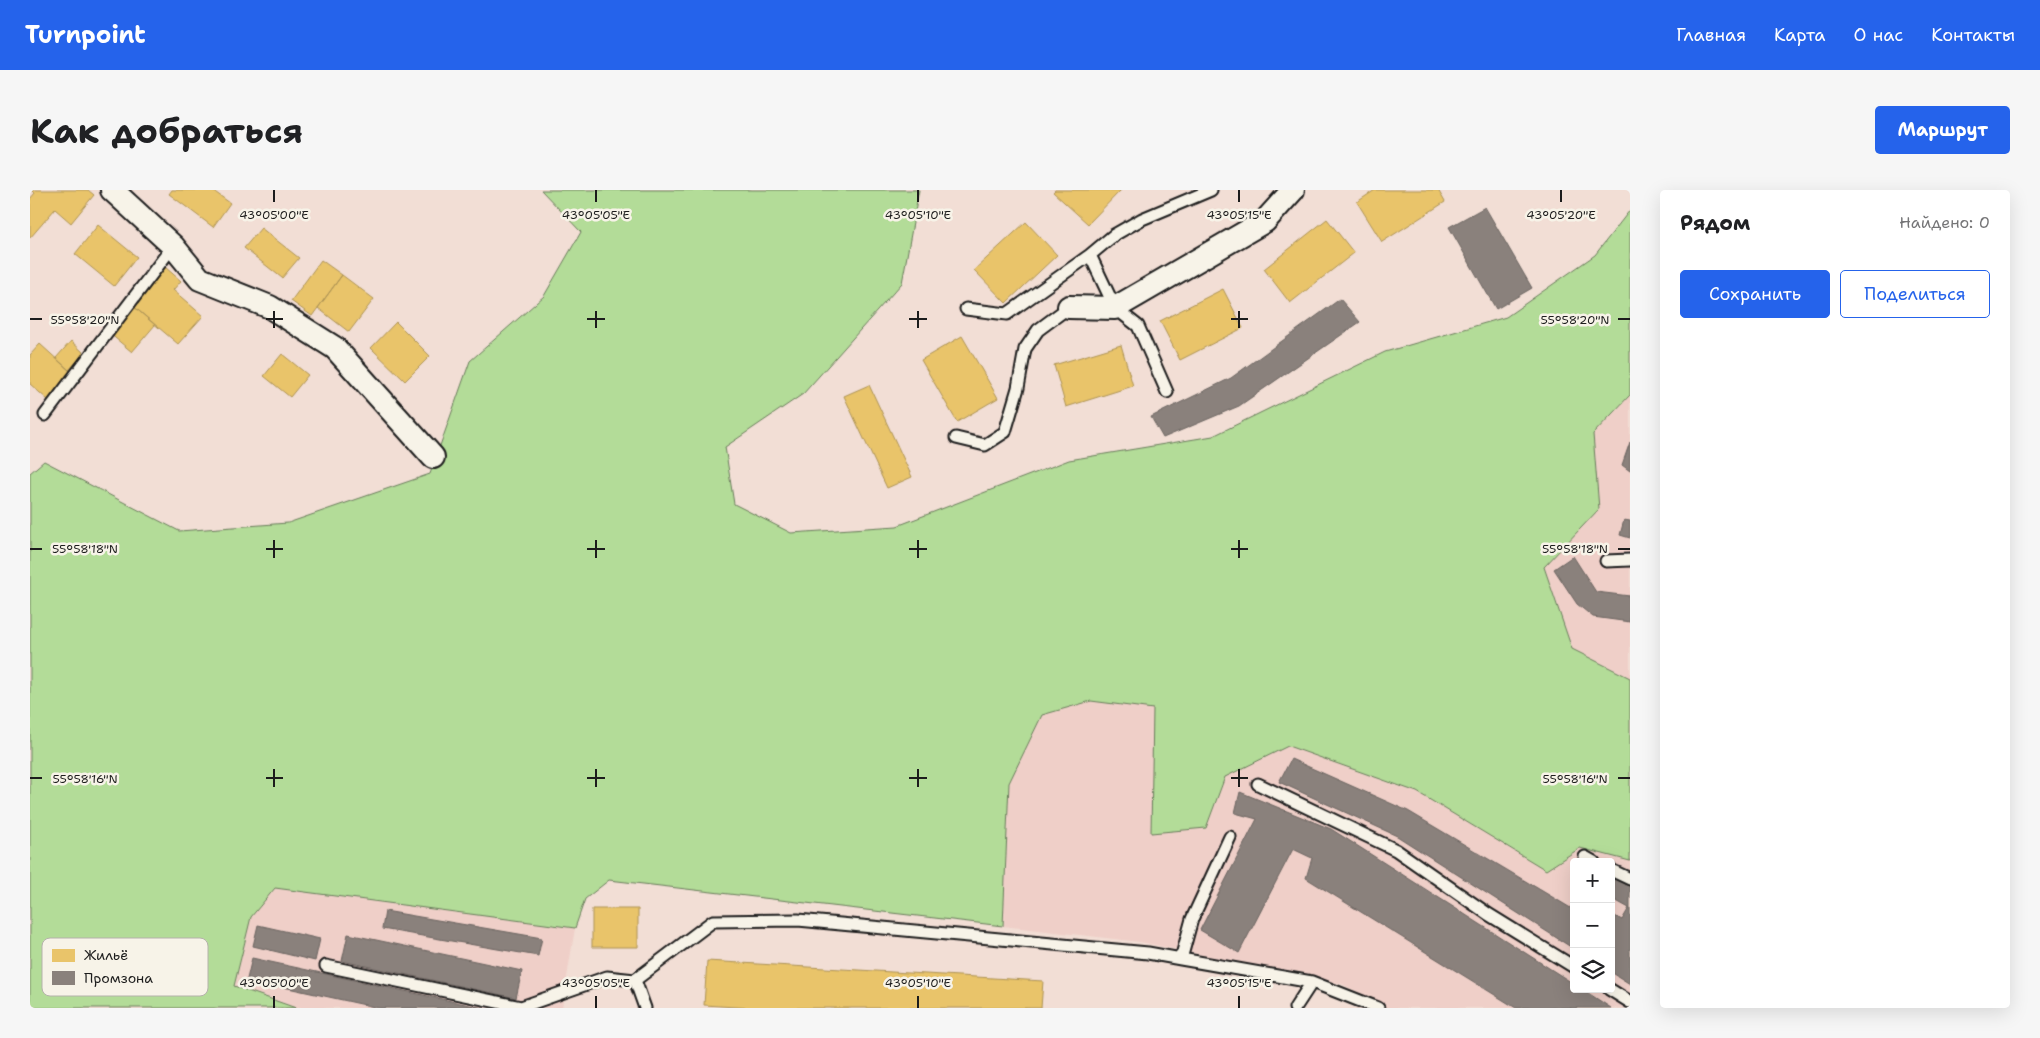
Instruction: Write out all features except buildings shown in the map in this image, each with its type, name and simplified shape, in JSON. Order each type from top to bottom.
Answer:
[{"type":"street","points":[[112,190],[174,246],[200,279],[270,307],[335,348],[433,456]]},
{"type":"street","points":[[1070,307],[1115,308],[1265,222],[1293,190]]},
{"type":"lane","points":[[966,310],[1007,314],[1090,255],[1114,235],[1142,219],[1212,190]]},
{"type":"lane","points":[[45,415],[174,246]]},
{"type":"lane","points":[[1090,255],[1115,308],[1138,326],[1166,392]]},
{"type":"lane","points":[[956,438],[985,445],[1005,432],[1018,388],[1025,349],[1038,330],[1070,307]]},
{"type":"lane","points":[[1606,561],[1630,560]]},
{"type":"lane","points":[[1258,784],[1396,850],[1488,914],[1570,965]]},
{"type":"lane","points":[[1181,959],[1192,919],[1230,837]]},
{"type":"lane","points":[[1615,872],[1630,879]]},
{"type":"lane","points":[[326,966],[521,1007],[607,977],[635,980],[713,921],[798,920],[1148,953],[1312,982],[1378,1008]]},
{"type":"lane","points":[[635,980],[645,1008]]},
{"type":"lane","points":[[1295,1008],[1312,982]]},
{"type":"lane","points":[[1615,993],[1630,1002]]},
{"type":"shaded area","points":[[1630,395],[1630,678],[1572,649],[1544,567],[1599,509],[1592,434]]},
{"type":"shaded area","points":[[1091,701],[1154,708],[1151,833],[1206,828],[1225,777],[1288,746],[1417,792],[1546,870],[1580,848],[1630,861],[1630,1008],[1387,1008],[1342,984],[1140,942],[1003,926],[1009,783],[1042,715]]},
{"type":"shaded area","points":[[275,888],[575,928],[562,1008],[296,1008],[234,986],[251,917]]},
{"type":"green space","points":[[541,190],[919,190],[902,283],[803,394],[725,447],[734,504],[791,533],[897,526],[1069,460],[1213,436],[1385,352],[1506,317],[1595,255],[1630,210],[1630,395],[1593,434],[1599,509],[1544,567],[1572,649],[1630,678],[1630,861],[1580,848],[1546,870],[1417,792],[1288,746],[1225,777],[1206,828],[1151,833],[1153,709],[1091,701],[1042,715],[1009,783],[1003,926],[609,880],[585,899],[575,928],[275,888],[251,917],[234,986],[296,1008],[30,1008],[30,473],[44,461],[179,531],[288,523],[430,474],[470,361],[544,296],[581,232]]}]
